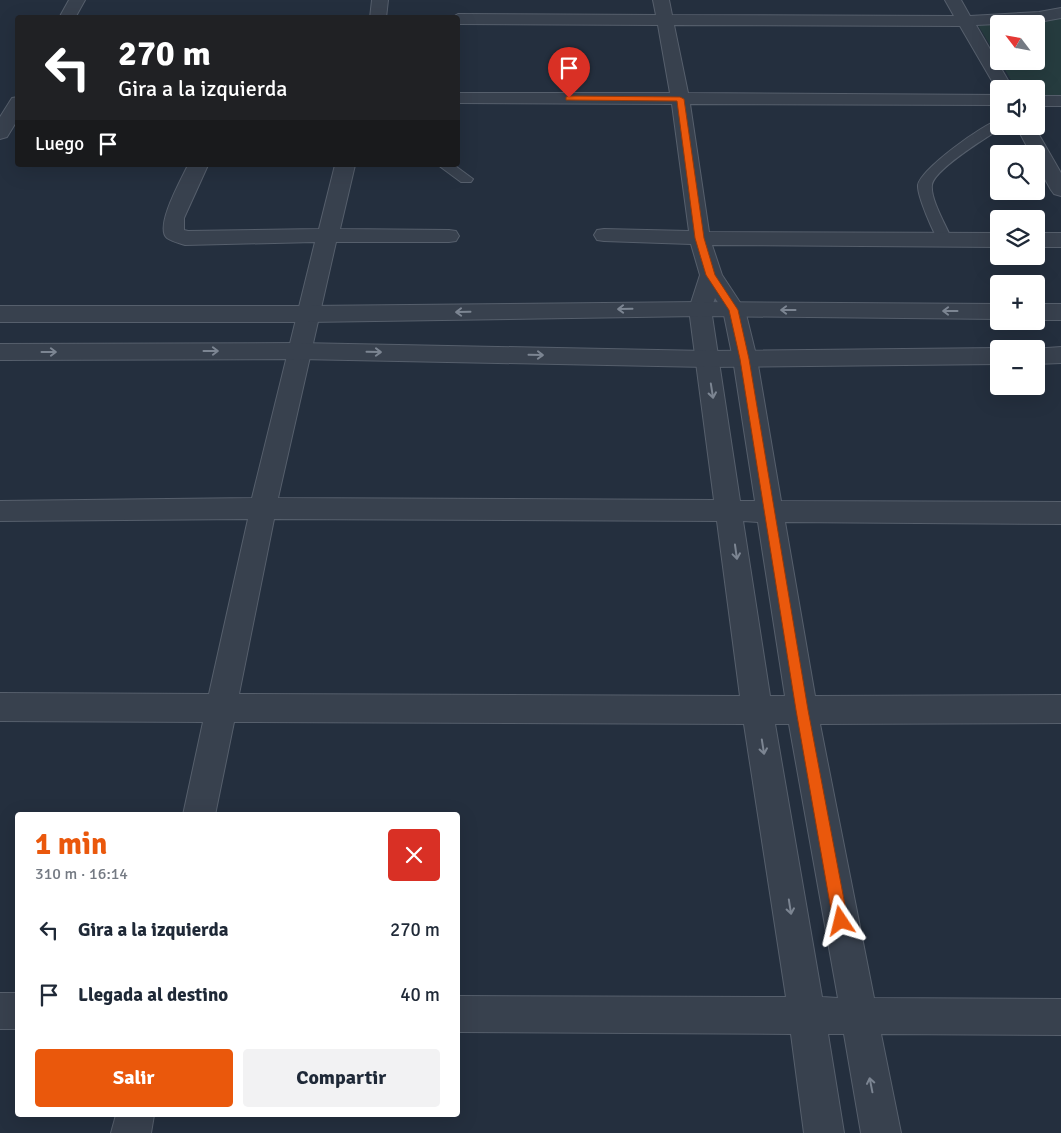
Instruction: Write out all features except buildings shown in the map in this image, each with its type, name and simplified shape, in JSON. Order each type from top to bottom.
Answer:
[{"type":"street","points":[[68,15],[77,0]]},
{"type":"street","points":[[378,15],[380,0]]},
{"type":"street","points":[[661,0],[680,99],[700,238],[711,275],[734,310],[745,359],[802,710],[881,1133]]},
{"type":"street","points":[[953,0],[999,80]]},
{"type":"street","points":[[1057,0],[1061,1]]},
{"type":"street","points":[[460,20],[965,21],[1040,17],[1061,13]]},
{"type":"street","points":[[0,98],[15,98]]},
{"type":"street","points":[[460,98],[990,100]]},
{"type":"street","points":[[1045,101],[1061,101]]},
{"type":"street","points":[[0,133],[15,107]]},
{"type":"street","points":[[1030,135],[1061,190]]},
{"type":"street","points":[[197,167],[174,218],[174,233],[184,238],[329,235],[449,236]]},
{"type":"street","points":[[200,812],[263,508],[299,351],[345,167]]},
{"type":"street","points":[[604,235],[700,238],[990,240]]},
{"type":"street","points":[[1045,240],[1061,240]]},
{"type":"street","points":[[711,275],[700,309],[757,710],[807,1016],[824,1133]]},
{"type":"street","points":[[0,314],[308,314],[700,309],[990,312]]},
{"type":"street","points":[[1045,312],[1061,312]]},
{"type":"street","points":[[0,352],[299,351],[707,359],[990,356]]},
{"type":"street","points":[[1045,356],[1061,355]]},
{"type":"street","points":[[0,511],[263,508],[1061,513]]},
{"type":"street","points":[[0,707],[757,710],[1061,709]]},
{"type":"street","points":[[0,1011],[15,1011]]},
{"type":"street","points":[[460,1014],[1061,1017]]},
{"type":"street","points":[[131,1133],[135,1117]]},
{"type":"lane","points":[[945,240],[924,186],[926,177],[936,167],[990,130]]},
{"type":"lane","points":[[448,167],[466,178]]},
{"type":"green space","points":[[1061,18],[1061,97],[1045,96],[1045,80],[1011,80],[1005,70],[1045,70],[1045,19]]},
{"type":"green space","points":[[990,24],[990,45],[978,25]]},
{"type":"route","points":[[569,98],[680,99],[700,238],[711,275],[734,310],[745,359],[802,710],[841,921]]}]
